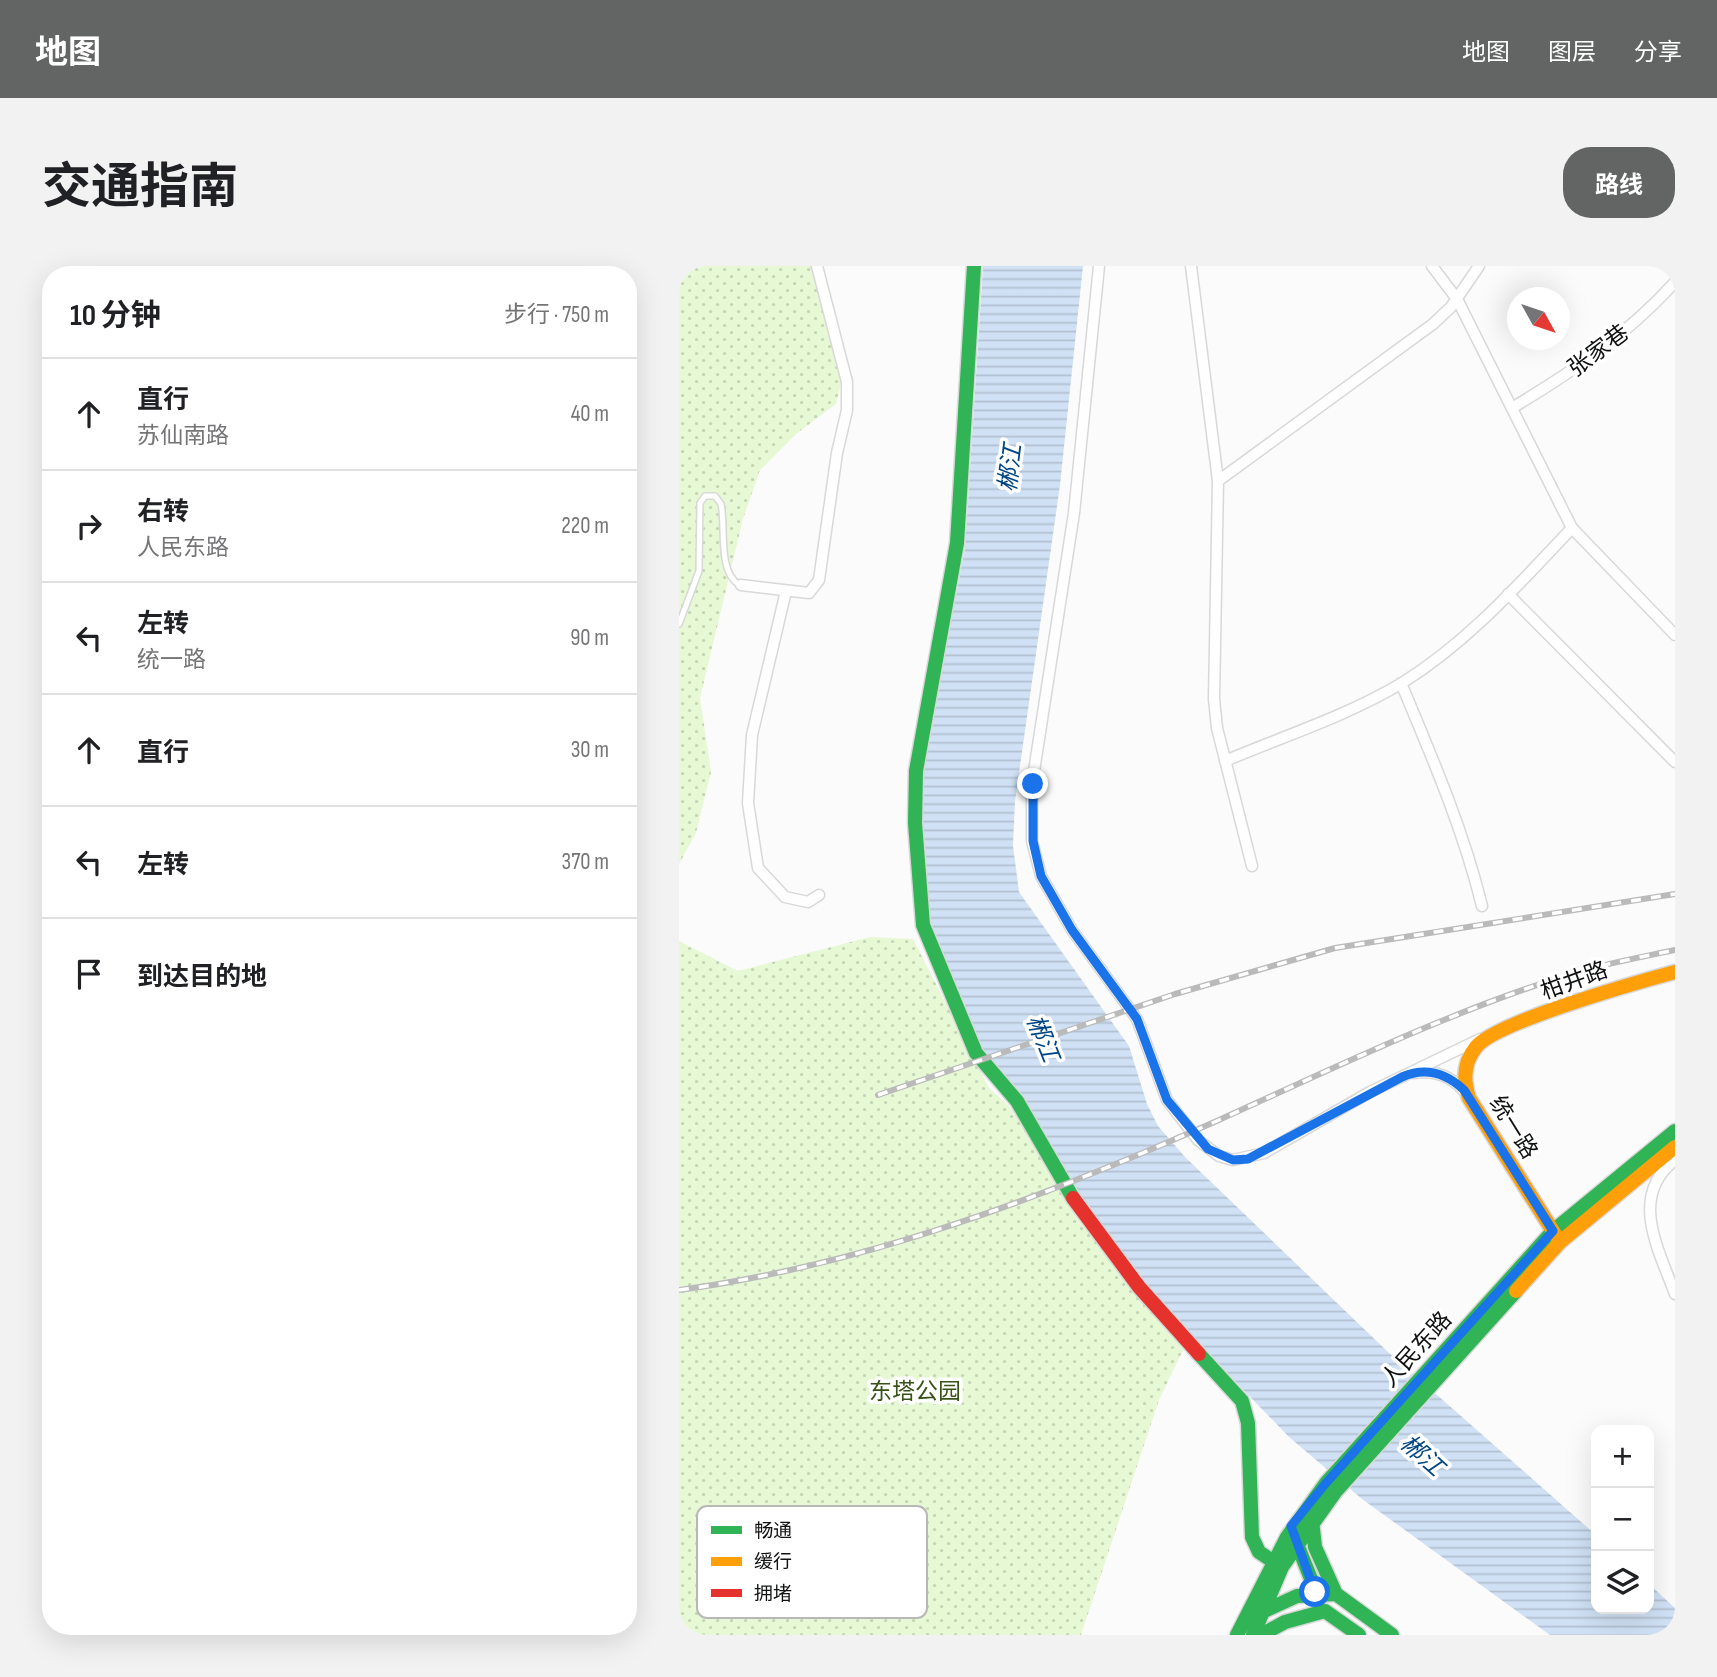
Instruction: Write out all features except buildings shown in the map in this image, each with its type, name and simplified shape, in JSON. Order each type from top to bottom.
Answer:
[{"type":"street","points":[[741,585],[810,593],[819,580],[837,453],[847,410],[847,382],[817,266]]},
{"type":"street","points":[[974,266],[957,543],[916,771],[915,823],[923,925],[976,1053],[1017,1101],[1080,1211],[1139,1287],[1242,1401],[1248,1423],[1252,1537],[1259,1552],[1271,1560]]},
{"type":"street","points":[[1098,266],[1074,513],[1033,784],[1033,841],[1041,876],[1067,922],[1137,1019],[1167,1100],[1198,1140],[1219,1156],[1233,1160],[1264,1153],[1402,1077],[1489,1035]]},
{"type":"street","points":[[1191,266],[1218,481],[1215,699],[1225,761],[1252,866]]},
{"type":"street","points":[[1431,266],[1457,299],[1572,528],[1675,635]]},
{"type":"street","points":[[1218,481],[1433,324],[1457,299],[1479,266]]},
{"type":"street","name":"张家巷","points":[[1512,408],[1585,364],[1630,326],[1675,282]]},
{"type":"street","points":[[1225,761],[1370,700],[1401,683],[1463,639],[1572,528]]},
{"type":"street","points":[[786,591],[752,735],[748,803],[758,868],[785,897],[808,902],[819,895]]},
{"type":"street","points":[[1508,594],[1675,762]]},
{"type":"street","points":[[1401,683],[1451,804],[1470,857],[1482,906]]},
{"type":"street","name":"柑井路","points":[[1489,1035],[1616,988],[1675,972]]},
{"type":"street","name":"统一路","points":[[1489,1035],[1476,1045],[1468,1059],[1464,1075],[1469,1098],[1557,1236]]},
{"type":"street","points":[[1402,1077],[1417,1072],[1441,1074],[1457,1083],[1469,1098]]},
{"type":"street","name":"人民东路","points":[[1238,1635],[1271,1560],[1291,1526],[1331,1487],[1557,1236],[1675,1132]]},
{"type":"street","name":"人民东路","points":[[1557,1236],[1675,1147]]},
{"type":"street","points":[[1675,1160],[1655,1181],[1648,1206],[1650,1223],[1675,1294]]},
{"type":"street","name":"人民东路","points":[[1253,1635],[1261,1612],[1296,1544],[1331,1487]]},
{"type":"street","points":[[1312,1520],[1315,1547],[1336,1594],[1392,1635]]},
{"type":"street","points":[[1291,1526],[1315,1592],[1325,1611],[1359,1635]]},
{"type":"street","points":[[1238,1635],[1261,1612],[1277,1602],[1315,1592],[1336,1594]]},
{"type":"street","points":[[1261,1635],[1285,1622],[1325,1611]]},
{"type":"lane","points":[[679,624],[699,571],[699,503],[705,496],[715,496],[721,504],[727,568],[734,582],[741,585]]},
{"type":"green space","points":[[679,266],[812,266],[841,384],[836,404],[796,434],[760,470],[743,519],[700,698],[711,772],[696,833],[679,864]]},
{"type":"green space","name":"东塔公园","points":[[870,937],[913,939],[989,1088],[1008,1105],[1186,1344],[1159,1400],[1081,1635],[679,1635],[679,941],[738,971]]},
{"type":"water","name":"郴江","points":[[983,266],[1083,266],[1060,485],[1015,801],[1013,846],[1019,892],[1129,1046],[1147,1104],[1158,1126],[1186,1158],[1387,1351],[1591,1531],[1591,1614],[1654,1614],[1654,1589],[1675,1608],[1675,1635],[1550,1635],[1362,1499],[1289,1437],[1176,1320],[1110,1246],[1018,1090],[1000,1076],[976,1044],[932,935],[922,837],[922,773],[965,548]]},
{"type":"railway","points":[[878,1095],[1175,994],[1335,948],[1675,894]]},
{"type":"railway","points":[[679,1290],[818,1264],[955,1224],[1022,1201],[1154,1148],[1395,1040],[1485,1004],[1577,972],[1675,950]]},
{"type":"traffic: fast","points":[[974,266],[957,543],[916,771],[915,823],[923,925],[976,1053],[1017,1101],[1073,1198]]},
{"type":"traffic: fast","points":[[1237,1635],[1287,1537],[1326,1483],[1553,1231],[1675,1131]]},
{"type":"traffic: fast","points":[[1253,1635],[1282,1567],[1336,1491],[1516,1291]]},
{"type":"traffic: fast","points":[[1199,1354],[1242,1401],[1248,1423],[1252,1537],[1259,1552],[1271,1560]]},
{"type":"traffic: fast","points":[[1312,1520],[1315,1547],[1336,1594],[1392,1635]]},
{"type":"traffic: fast","points":[[1295,1539],[1319,1599]]},
{"type":"traffic: fast","points":[[1262,1612],[1297,1596],[1336,1594]]},
{"type":"traffic: fast","points":[[1261,1635],[1285,1622],[1325,1611],[1359,1635]]},
{"type":"traffic: slow","points":[[1558,1239],[1469,1098],[1465,1078],[1466,1065],[1476,1047],[1510,1026],[1569,1004],[1675,972]]},
{"type":"traffic: slow","points":[[1516,1291],[1560,1242],[1675,1147]]},
{"type":"traffic: jam","points":[[1073,1198],[1139,1287],[1199,1354]]},
{"type":"route","points":[[1033,784],[1033,841],[1041,876],[1072,930],[1137,1019],[1167,1100],[1208,1149],[1233,1160],[1248,1159],[1264,1153],[1330,1114],[1402,1077],[1417,1072],[1433,1072],[1450,1078],[1464,1090],[1553,1231],[1326,1483],[1291,1526],[1301,1560],[1315,1592]]}]
